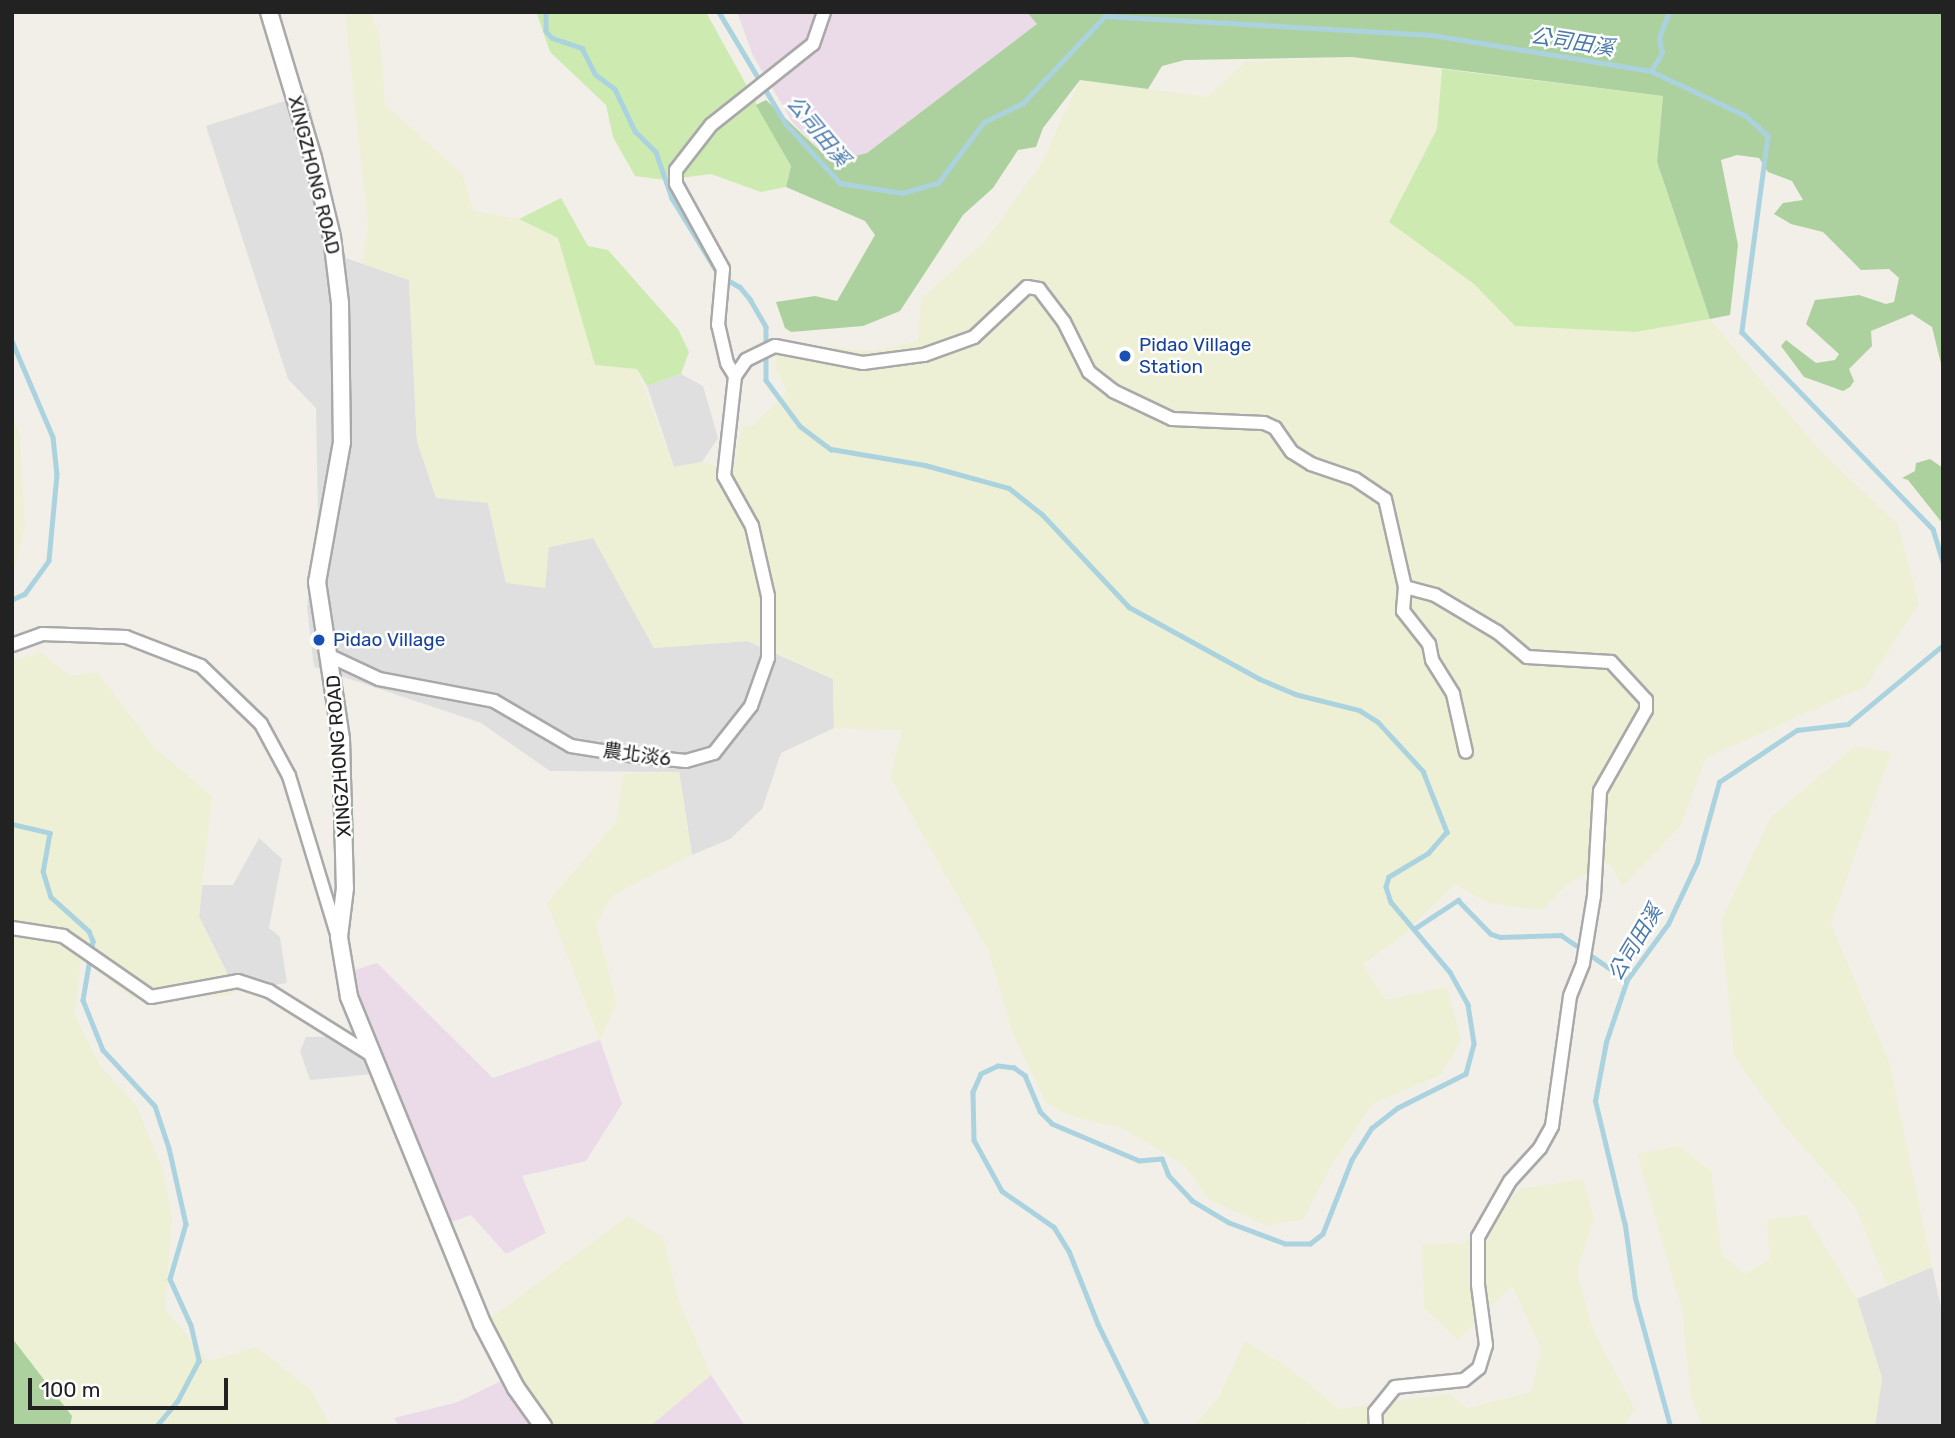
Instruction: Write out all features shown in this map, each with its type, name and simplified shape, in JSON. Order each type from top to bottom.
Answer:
[{"type":"street","name":"XINGZHONG ROAD","points":[[270,12],[313,158],[332,237],[340,303],[342,442],[317,582],[332,657],[345,840],[339,937],[349,998],[370,1054],[407,1131],[482,1323],[516,1388],[543,1426]]},
{"type":"street","name":"農北淡6","points":[[332,657],[379,679],[494,701],[571,746],[686,761],[714,753],[751,706],[771,636],[768,596],[752,526],[724,476],[735,376],[727,363],[718,325],[723,269],[676,184],[676,170],[711,125],[813,44],[824,12]]},
{"type":"street","points":[[735,376],[758,351],[775,346],[863,363],[925,355],[974,337],[1027,287],[1039,289],[1065,322],[1089,372],[1113,391],[1172,419],[1264,423],[1275,428],[1292,452],[1311,464],[1355,479],[1385,499],[1405,587],[1403,611],[1429,644],[1432,660],[1453,694],[1466,752]]},
{"type":"street","points":[[1376,1426],[1376,1412],[1395,1387],[1464,1380],[1479,1368],[1486,1346],[1478,1285],[1478,1237],[1510,1181],[1540,1148],[1552,1126],[1570,996],[1583,963],[1594,896],[1600,791],[1646,710],[1646,700],[1611,662],[1527,657],[1497,632],[1435,595],[1405,587]]},
{"type":"street","points":[[12,645],[42,635],[126,637],[201,666],[261,724],[289,776],[339,937]]},
{"type":"street","points":[[12,928],[63,936],[151,997],[238,982],[269,991],[370,1054]]},
{"type":"shaded area","points":[[737,12],[1027,12],[1038,24],[867,153],[832,162],[793,123],[753,56]]},
{"type":"shaded area","points":[[307,94],[346,258],[409,280],[417,442],[488,503],[506,583],[549,547],[594,537],[654,648],[747,641],[833,679],[834,728],[781,753],[762,809],[730,839],[692,855],[679,772],[550,771],[481,723],[314,667],[307,607],[318,511],[316,408],[288,379],[206,126]]},
{"type":"shaded area","points":[[681,374],[703,386],[718,438],[702,462],[674,467],[647,386]]},
{"type":"shaded area","points":[[259,838],[282,859],[269,928],[280,937],[287,983],[236,991],[199,917],[202,885],[233,885]]},
{"type":"shaded area","points":[[377,963],[493,1078],[600,1040],[622,1104],[586,1161],[522,1176],[546,1233],[506,1254],[471,1215],[440,1226],[348,972]]},
{"type":"shaded area","points":[[360,1036],[373,1074],[310,1080],[300,1051],[306,1037]]},
{"type":"shaded area","points":[[1932,1267],[1943,1316],[1943,1426],[1875,1426],[1882,1378],[1857,1299]]},
{"type":"shaded area","points":[[711,1375],[745,1426],[650,1426]]},
{"type":"shaded area","points":[[509,1377],[548,1426],[399,1426],[394,1418],[458,1402]]},
{"type":"green space","points":[[345,12],[370,12],[380,37],[385,104],[462,174],[474,211],[519,219],[558,238],[595,365],[637,369],[674,467],[702,462],[733,471],[742,426],[753,426],[787,391],[776,370],[775,342],[874,351],[918,341],[921,299],[985,241],[1041,164],[1080,80],[1207,97],[1245,62],[1352,57],[1442,69],[1437,129],[1389,222],[1474,283],[1515,326],[1635,332],[1710,319],[1817,447],[1898,525],[1919,604],[1866,686],[1706,758],[1680,827],[1622,887],[1610,863],[1567,884],[1543,910],[1488,903],[1455,884],[1400,938],[1363,964],[1385,1000],[1447,987],[1461,1040],[1442,1074],[1373,1104],[1332,1164],[1303,1220],[1265,1225],[1208,1199],[1185,1166],[1124,1129],[1071,1116],[1047,1104],[1013,1034],[988,950],[890,777],[902,730],[834,728],[833,679],[748,641],[654,648],[593,538],[549,547],[545,588],[506,583],[488,503],[436,498],[417,442],[409,280],[361,263],[368,227]]},
{"type":"green space","points":[[706,12],[791,166],[786,187],[761,192],[711,174],[665,180],[635,176],[613,137],[606,105],[550,52],[537,14]]},
{"type":"green space","points":[[1027,12],[1943,12],[1943,372],[1932,327],[1912,314],[1871,331],[1872,346],[1849,369],[1854,381],[1850,387],[1843,391],[1804,377],[1781,346],[1786,340],[1816,363],[1835,360],[1839,354],[1806,324],[1815,300],[1859,295],[1886,304],[1894,302],[1899,278],[1889,269],[1861,270],[1823,232],[1791,224],[1774,214],[1783,203],[1803,200],[1792,181],[1768,172],[1759,158],[1737,155],[1721,160],[1738,245],[1730,315],[1710,319],[1657,162],[1663,96],[1352,57],[1185,60],[1162,66],[1148,89],[1080,80],[1043,128],[1036,147],[1018,150],[993,188],[963,215],[900,311],[863,326],[791,332],[785,328],[776,302],[815,296],[837,301],[875,235],[865,221],[786,187],[791,166],[756,105],[766,100],[832,162],[867,153],[1037,24]]},
{"type":"green space","points":[[1442,69],[1663,96],[1657,162],[1710,319],[1635,332],[1515,326],[1474,284],[1389,222],[1437,129]]},
{"type":"green space","points":[[561,198],[588,246],[608,250],[678,329],[689,352],[681,374],[647,386],[637,369],[595,365],[558,238],[519,219]]},
{"type":"green space","points":[[12,415],[20,435],[25,526],[12,577]]},
{"type":"green space","points":[[1930,459],[1943,468],[1943,524],[1908,480],[1902,478],[1915,471],[1916,463]]},
{"type":"green space","points":[[40,652],[70,676],[97,672],[155,748],[212,796],[199,917],[236,991],[228,996],[132,998],[81,957],[75,1015],[100,1065],[136,1105],[163,1170],[172,1219],[165,1309],[209,1361],[257,1347],[311,1390],[331,1426],[70,1426],[71,1416],[12,1338],[12,661]]},
{"type":"green space","points":[[1855,746],[1891,752],[1831,924],[1890,1064],[1932,1267],[1887,1286],[1855,1206],[1781,1122],[1734,1056],[1721,920],[1771,817]]},
{"type":"green space","points":[[679,772],[692,855],[613,895],[596,924],[617,1003],[600,1040],[547,903],[616,822],[623,774]]},
{"type":"green space","points":[[1678,1146],[1711,1171],[1722,1255],[1745,1274],[1769,1260],[1767,1219],[1806,1215],[1857,1299],[1882,1378],[1875,1426],[1702,1426],[1691,1397],[1682,1310],[1637,1154]]},
{"type":"green space","points":[[1583,1179],[1594,1218],[1577,1272],[1593,1330],[1635,1409],[1623,1426],[1312,1426],[1307,1420],[1306,1426],[1194,1426],[1218,1398],[1245,1341],[1289,1368],[1339,1409],[1449,1394],[1467,1408],[1531,1392],[1541,1348],[1512,1286],[1458,1340],[1424,1308],[1422,1244],[1464,1243],[1520,1189]]},
{"type":"green space","points":[[628,1216],[663,1237],[679,1301],[711,1375],[650,1426],[548,1426],[479,1327]]},
{"type":"green space","points":[[12,1338],[72,1416],[70,1426],[12,1426]]},
{"type":"waterway","points":[[546,12],[546,31],[552,38],[582,48],[595,74],[615,89],[635,131],[656,152],[672,198],[719,275],[740,287],[750,299],[766,327],[766,380],[800,426],[831,449],[925,465],[1009,488],[1043,515],[1129,607],[1260,679],[1295,694],[1359,710],[1378,722],[1423,771],[1447,832],[1429,853],[1389,877],[1386,887],[1391,902],[1450,972],[1468,1005],[1474,1044],[1466,1074],[1398,1108],[1372,1128],[1352,1160],[1323,1234],[1310,1244],[1285,1244],[1229,1223],[1192,1201],[1168,1175],[1162,1159],[1139,1161],[1052,1124],[1040,1112],[1025,1076],[1014,1068],[998,1066],[981,1074],[973,1092],[974,1140],[1002,1191],[1054,1227],[1069,1251],[1098,1324],[1148,1426]]},
{"type":"waterway","name":"公司田溪","points":[[719,12],[786,124],[840,183],[902,193],[938,183],[984,122],[1023,103],[1105,16],[1432,35],[1651,71],[1746,116],[1768,136],[1742,332],[1933,529],[1943,561]]},
{"type":"waterway","points":[[1651,71],[1662,53],[1659,38],[1669,12]]},
{"type":"waterway","points":[[12,341],[53,437],[57,474],[49,561],[25,594],[12,600]]},
{"type":"waterway","name":"公司田溪","points":[[1670,1426],[1635,1298],[1625,1226],[1595,1101],[1606,1042],[1627,980],[1668,924],[1697,862],[1719,782],[1797,730],[1848,724],[1943,645]]},
{"type":"waterway","points":[[12,824],[50,833],[43,871],[51,897],[89,931],[93,941],[83,1000],[103,1050],[155,1106],[169,1148],[186,1224],[170,1279],[191,1325],[199,1361],[178,1401],[157,1426]]},
{"type":"waterway","points":[[1414,929],[1458,900],[1491,934],[1500,937],[1561,935],[1627,980]]},
{"type":"place","name":"Pidao Village Station","points":[[1125,356]]},
{"type":"place","name":"Pidao Village","points":[[319,640]]}]
